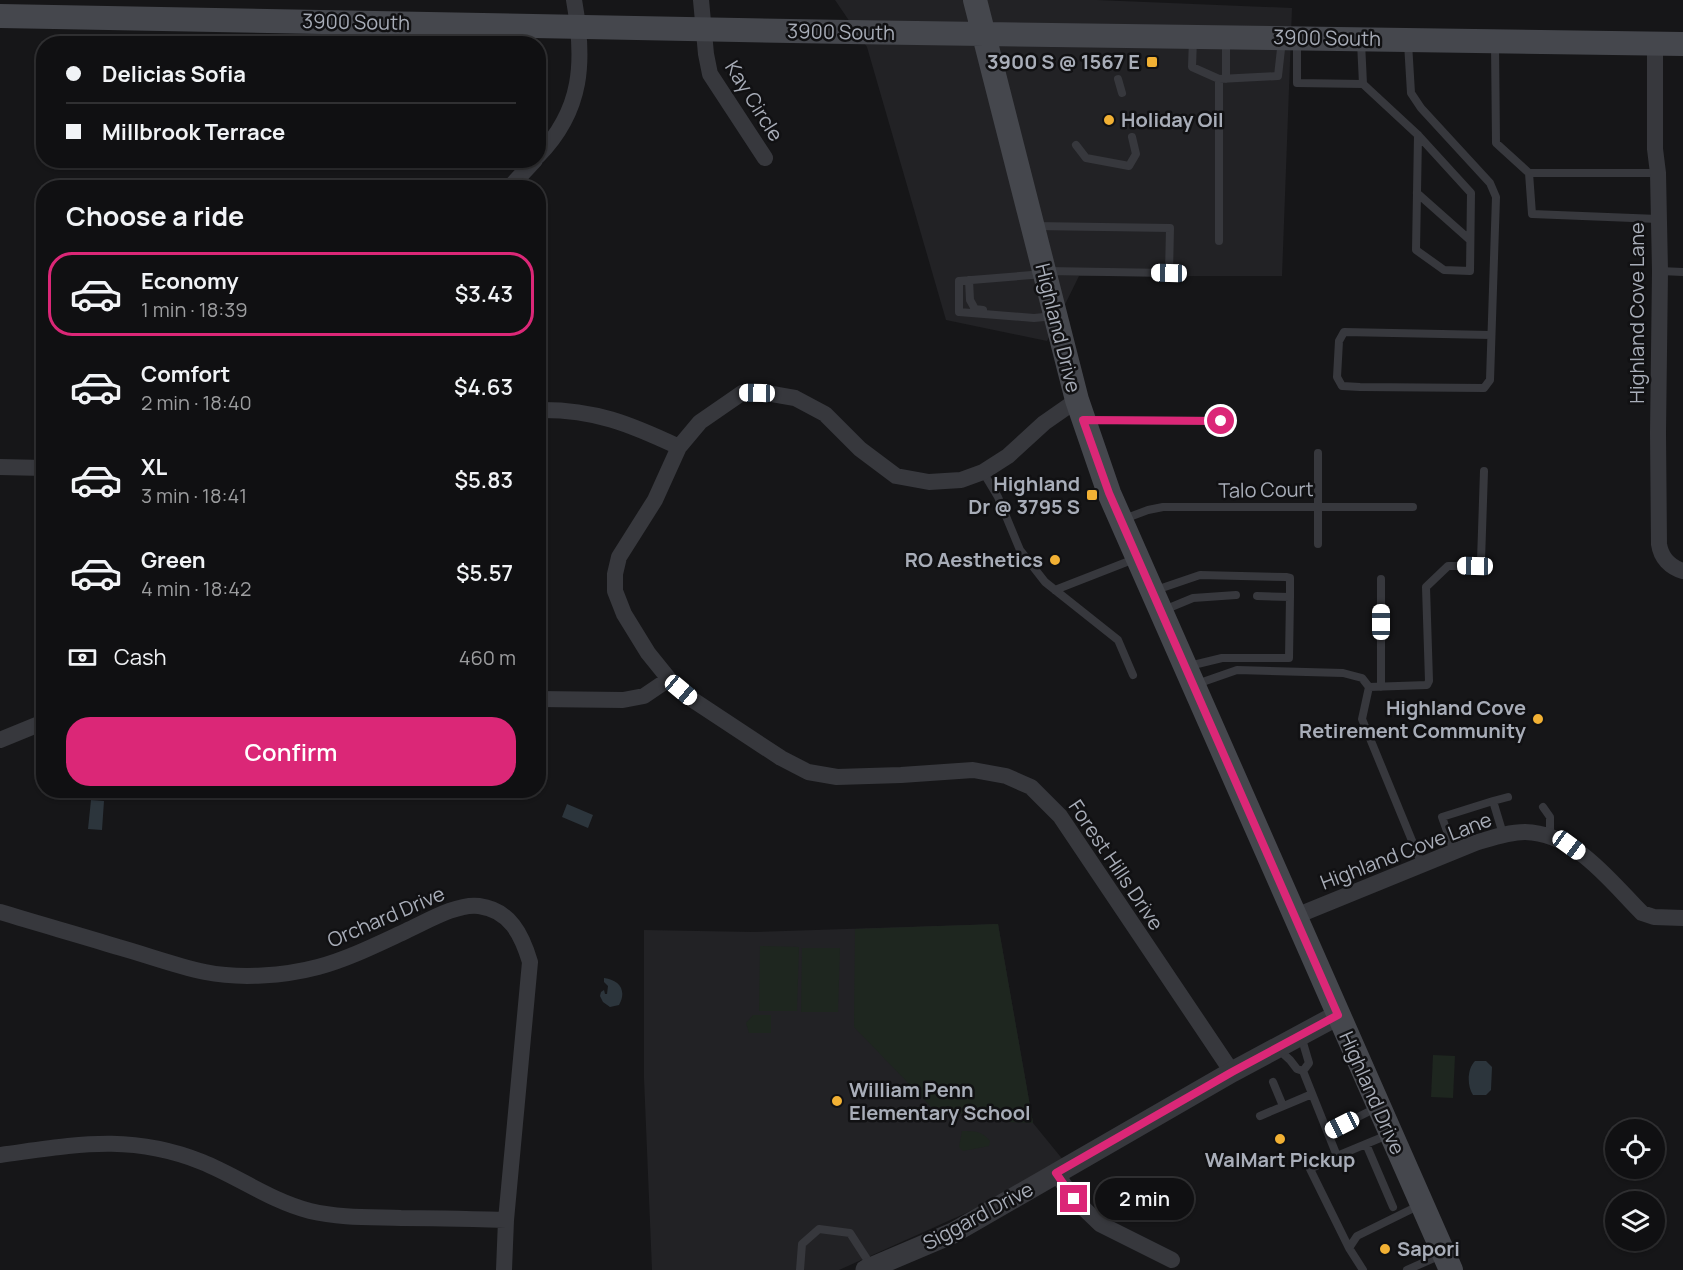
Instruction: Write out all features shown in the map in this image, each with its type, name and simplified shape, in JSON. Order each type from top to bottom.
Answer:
[{"type":"main road","name":"Highland Drive","points":[[975,0],[1080,410],[1121,520],[1447,1262]]},
{"type":"main road","name":"3900 South","points":[[0,16],[1683,44]]},
{"type":"street","points":[[546,147],[558,133],[574,101],[580,63],[579,26],[574,0]]},
{"type":"street","name":"Kay Circle","points":[[701,0],[710,74],[765,158]]},
{"type":"street","name":"Highland Cove Lane","points":[[1655,44],[1655,149],[1658,173],[1660,271],[1659,544],[1661,554],[1668,562],[1683,571]]},
{"type":"street","points":[[516,180],[528,168]]},
{"type":"street","name":"Forest Hills Drive","points":[[1080,410],[1044,423],[1008,456],[982,472],[961,480],[929,482],[896,476],[860,449],[825,414],[795,398],[772,394],[742,393],[700,422],[679,447],[655,500],[619,557],[615,574],[615,591],[624,614],[648,653],[669,679],[703,706],[782,758],[808,772],[837,777],[973,770],[1006,776],[1031,787],[1060,816],[1232,1072]]},
{"type":"street","points":[[546,410],[575,411],[607,417],[679,447]]},
{"type":"street","points":[[0,467],[36,468]]},
{"type":"street","points":[[546,699],[623,700],[644,696],[669,679]]},
{"type":"street","points":[[0,740],[36,725]]},
{"type":"street","name":"Highland Cove Lane","points":[[1296,916],[1454,851],[1503,834],[1527,832],[1550,837],[1569,845],[1584,856],[1642,913],[1654,918],[1683,918]]},
{"type":"street","name":"Orchard Drive","points":[[0,912],[207,972],[259,976],[320,967],[379,944],[444,913],[462,908],[478,906],[499,912],[514,924],[524,941],[530,962],[506,1220],[504,1270]]},
{"type":"street","name":"Siggard Drive","points":[[869,1269],[953,1233],[1232,1072],[1338,1015]]},
{"type":"street","points":[[0,1155],[107,1143],[138,1144],[174,1152],[204,1163],[279,1201],[310,1210],[345,1217],[506,1220]]},
{"type":"street","points":[[1056,1173],[1074,1199],[1100,1224],[1172,1260]]},
{"type":"lane","points":[[1193,36],[1192,67],[1222,79],[1278,76],[1290,38]]},
{"type":"lane","points":[[1219,241],[1222,79],[1226,37]]},
{"type":"lane","points":[[1290,38],[1297,83],[1363,84],[1418,135],[1471,193],[1470,271],[1444,270],[1416,249],[1418,135]]},
{"type":"lane","points":[[1361,38],[1363,84]]},
{"type":"lane","points":[[1408,39],[1411,93],[1421,108],[1490,183],[1496,197],[1490,380],[1484,388],[1342,386],[1337,378],[1339,340],[1344,332],[1491,335]]},
{"type":"lane","points":[[1495,41],[1496,142],[1528,173],[1532,214],[1659,219]]},
{"type":"lane","points":[[1118,79],[1122,93]]},
{"type":"lane","points":[[1076,145],[1086,158],[1129,166],[1136,154],[1132,137]]},
{"type":"lane","points":[[1528,173],[1658,173]]},
{"type":"lane","points":[[1417,193],[1470,240]]},
{"type":"lane","points":[[1032,226],[1170,228],[1169,273],[1044,272],[959,281],[959,312],[1034,318],[1055,316]]},
{"type":"lane","points":[[1660,271],[1683,272]]},
{"type":"lane","points":[[969,280],[970,300],[975,309],[1002,312],[1007,316]]},
{"type":"lane","points":[[1080,410],[1221,421]]},
{"type":"lane","points":[[1318,453],[1318,544]]},
{"type":"lane","points":[[1369,687],[1427,686],[1429,681],[1426,587],[1448,566],[1475,566],[1481,561],[1484,471]]},
{"type":"lane","points":[[982,472],[998,497],[1020,550],[1046,582],[1118,640],[1133,675]]},
{"type":"lane","name":"Talo Court","points":[[1121,520],[1163,507],[1413,507]]},
{"type":"lane","points":[[1055,590],[1137,558]]},
{"type":"lane","points":[[1157,601],[1200,575],[1290,578],[1289,658],[1222,658],[1190,676]]},
{"type":"lane","points":[[1381,579],[1381,687]]},
{"type":"lane","points":[[1157,601],[1236,595]]},
{"type":"lane","points":[[1257,596],[1290,597]]},
{"type":"lane","points":[[1190,676],[1237,670],[1343,673],[1362,678],[1369,687]]},
{"type":"lane","points":[[1369,687],[1362,719],[1422,865]]},
{"type":"lane","points":[[1454,851],[1442,817],[1508,797]]},
{"type":"lane","points":[[1493,801],[1503,834]]},
{"type":"lane","points":[[1543,807],[1550,817],[1550,837]]},
{"type":"lane","points":[[1301,1036],[1309,1063],[1303,1071]]},
{"type":"lane","points":[[1277,1048],[1297,1069],[1303,1071]]},
{"type":"lane","points":[[1303,1071],[1337,1156]]},
{"type":"lane","points":[[1273,1082],[1283,1106]]},
{"type":"lane","points":[[1260,1116],[1312,1094]]},
{"type":"lane","points":[[1328,1132],[1378,1106]]},
{"type":"lane","points":[[1363,1270],[1349,1248],[1310,1169],[1390,1134]]},
{"type":"lane","points":[[1366,1144],[1393,1208]]},
{"type":"lane","points":[[1349,1248],[1357,1236],[1422,1204]]},
{"type":"lane","points":[[800,1270],[801,1244],[819,1229],[850,1233],[869,1269]]},
{"type":"lane","points":[[1407,1270],[1447,1262]]},
{"type":"shaded area","points":[[835,0],[1097,0],[1292,8],[1282,276],[1079,276],[1047,341],[946,320],[867,47]]},
{"type":"shaded area","points":[[91,800],[104,801],[102,830],[88,829]]},
{"type":"shaded area","points":[[567,804],[593,815],[588,828],[562,817]]},
{"type":"shaded area","name":"William Penn Elementary School","points":[[998,924],[1033,1123],[1064,1161],[966,1213],[839,1270],[652,1270],[644,1078],[644,930],[753,932]]},
{"type":"shaded area","points":[[998,924],[1033,1123],[1009,1122],[1009,1114],[937,1113],[854,1027],[855,929]]},
{"type":"shaded area","points":[[760,946],[799,947],[797,1011],[759,1011]]},
{"type":"shaded area","points":[[802,948],[840,948],[838,1012],[801,1012]]},
{"type":"shaded area","points":[[604,978],[614,981],[620,987],[622,995],[619,1005],[610,1007],[603,1002],[601,992],[604,990],[607,994],[608,986]]},
{"type":"shaded area","points":[[753,1015],[771,1015],[771,1033],[749,1033],[746,1023]]},
{"type":"shaded area","points":[[1433,1055],[1455,1056],[1453,1098],[1431,1097]]},
{"type":"shaded area","points":[[1475,1061],[1486,1061],[1492,1067],[1491,1090],[1486,1095],[1473,1095],[1471,1091],[1469,1073]]},
{"type":"shaded area","points":[[962,1131],[981,1133],[990,1141],[989,1146],[963,1151],[959,1147]]},
{"type":"place","name":"3900 S @ 1567 E","points":[[1152,62]]},
{"type":"place","name":"Holiday Oil","points":[[1109,120]]},
{"type":"place","name":"Highland Dr @ 3795 S","points":[[1092,495]]},
{"type":"place","name":"RO Aesthetics","points":[[1055,560]]},
{"type":"place","name":"Highland Cove Retirement Community","points":[[1538,719]]},
{"type":"place","name":"William Penn Elementary School","points":[[837,1101]]},
{"type":"place","name":"WalMart Pickup","points":[[1280,1139]]},
{"type":"place","name":"Sapori","points":[[1385,1249]]},
{"type":"route","points":[[1074,1199],[1056,1173],[1232,1072],[1338,1015],[1109,493],[1083,420],[1221,421]]}]
